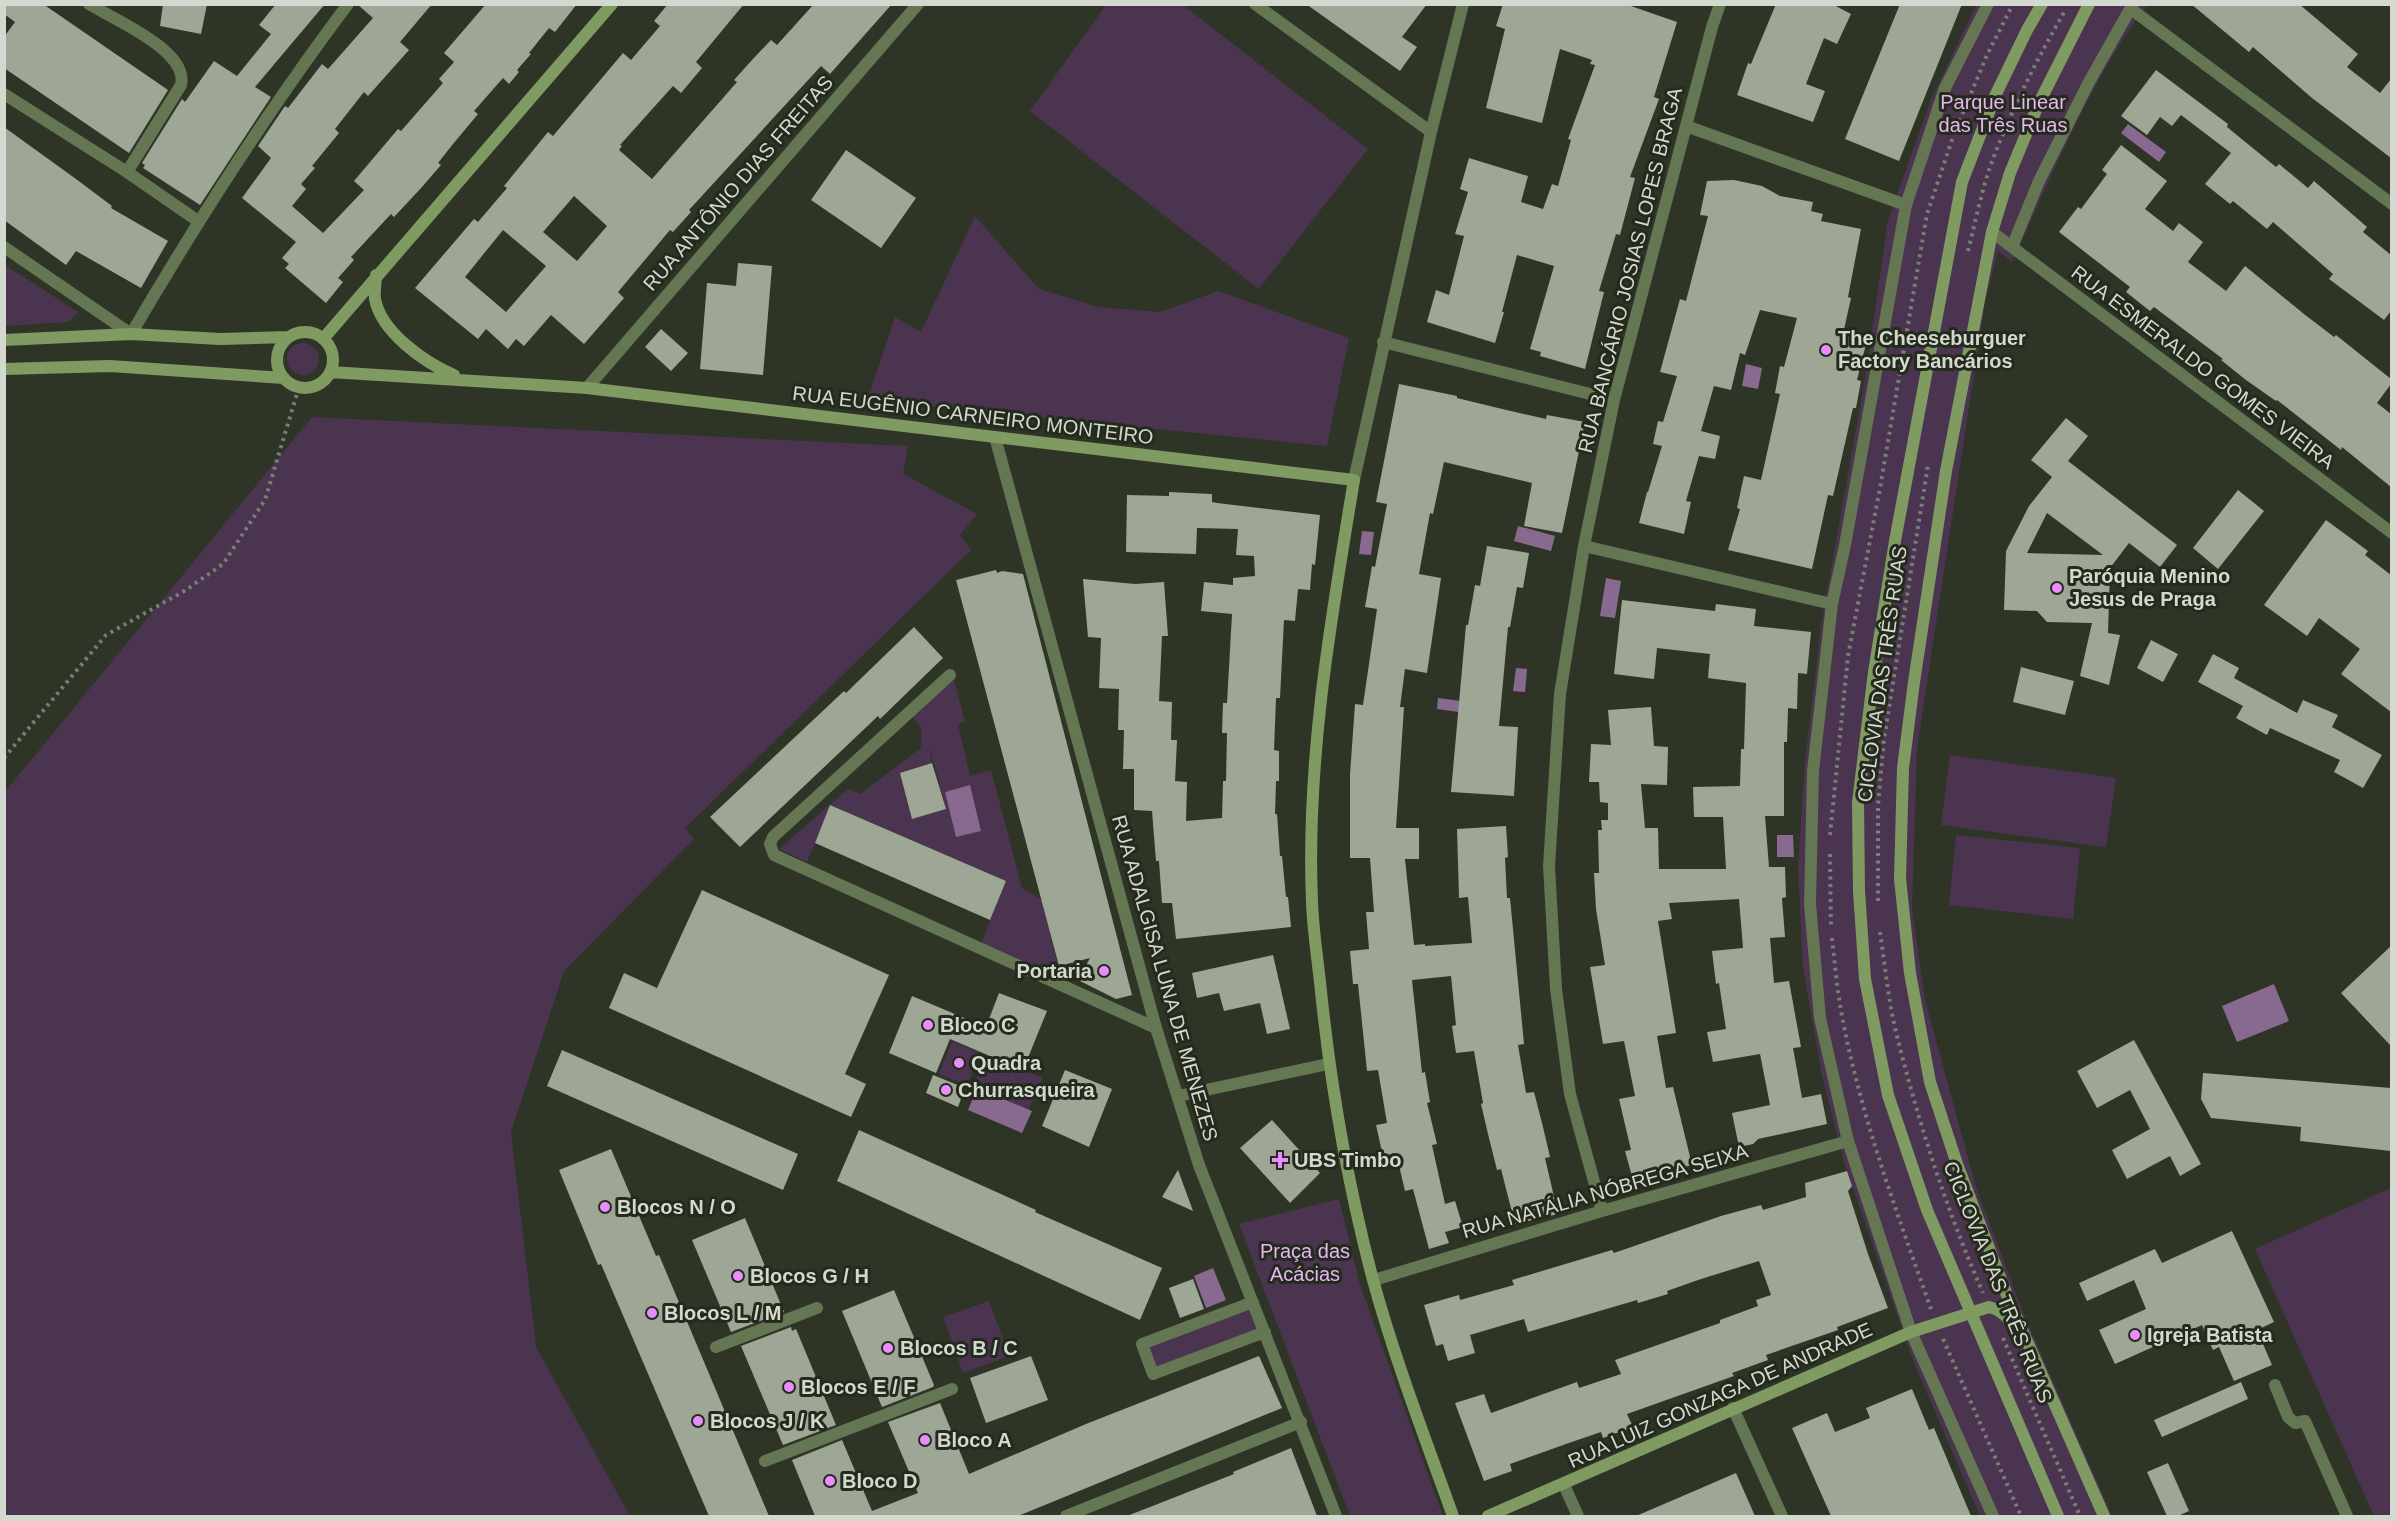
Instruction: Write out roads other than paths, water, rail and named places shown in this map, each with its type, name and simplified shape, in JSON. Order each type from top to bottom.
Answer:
[{"type":"main road","points":[[323,339],[612,4]]},
{"type":"main road","points":[[2042,4],[1996,94],[1962,182],[1895,541],[1874,672],[1858,802],[1859,891],[1865,979],[1888,1095],[1927,1210],[2058,1516]]},
{"type":"main road","points":[[2089,4],[2039,103],[2010,173],[1992,232],[1946,471],[1916,671],[1903,768],[1900,879],[1910,973],[1930,1082],[1957,1164],[2025,1339],[2104,1516]]},
{"type":"main road","points":[[376,275],[375,300],[386,321],[400,340],[418,357],[464,379]]},
{"type":"main road","points":[[4,369],[110,366],[284,378],[299,387],[318,385],[330,372],[333,363],[332,354],[323,339],[306,332],[297,333],[282,344],[277,361],[284,378]]},
{"type":"main road","points":[[4,340],[131,334],[220,339],[289,338]]},
{"type":"main road","name":"RUA EUGÊNIO CARNEIRO MONTEIRO","points":[[330,372],[587,388],[1354,480]]},
{"type":"main road","points":[[1354,480],[1324,663],[1313,785],[1312,902],[1328,1064],[1347,1166],[1374,1280],[1411,1401],[1453,1516]]},
{"type":"main road","name":"RUA LUIZ GONZAGA DE ANDRADE","points":[[1488,1516],[1564,1485],[1733,1408],[1911,1332],[1969,1312],[1989,1307],[1997,1309],[2009,1318],[2025,1339]]},
{"type":"street","points":[[89,4],[165,49],[182,70],[181,85],[127,172]]},
{"type":"street","points":[[4,248],[131,334],[198,221],[291,80],[348,4]]},
{"type":"street","name":"RUA ANTÔNIO DIAS FREITAS","points":[[587,388],[918,4]]},
{"type":"street","points":[[1255,4],[1431,132]]},
{"type":"street","points":[[1354,480],[1431,132],[1463,4]]},
{"type":"street","name":"RUA BANCÁRIO JOSIAS LOPES BRAGA","points":[[1602,1211],[1570,1094],[1556,989],[1549,866],[1560,694],[1584,546],[1614,400],[1720,4]]},
{"type":"street","points":[[1988,4],[1945,88],[1906,205],[1845,545],[1832,604],[1813,771],[1810,904],[1820,1018],[1848,1141],[1911,1332],[1993,1516]]},
{"type":"street","points":[[2012,247],[2039,181],[2089,82],[2132,7],[2391,204]]},
{"type":"street","points":[[4,94],[127,172],[198,221]]},
{"type":"street","points":[[1686,126],[1906,205]]},
{"type":"street","name":"RUA ESMERALDO GOMES VIEIRA","points":[[1992,232],[2391,533]]},
{"type":"street","points":[[1383,342],[1614,400]]},
{"type":"street","name":"RUA ADALGISA LUNA DE MENEZES","points":[[995,438],[1156,1028],[1199,1165],[1336,1516]]},
{"type":"street","points":[[1584,546],[1832,604]]},
{"type":"street","points":[[950,675],[773,837],[770,844],[774,855],[1156,1028]]},
{"type":"street","points":[[1178,1096],[1328,1064]]},
{"type":"street","name":"RUA NATÁLIA NÓBREGA SEIXA","points":[[1374,1280],[1602,1211],[1848,1141]]},
{"type":"street","points":[[1253,1302],[1142,1344],[1153,1374],[1265,1332]]},
{"type":"street","points":[[716,1347],[818,1308]]},
{"type":"street","points":[[2275,1385],[2288,1417],[2295,1423],[2305,1421],[2347,1516]]},
{"type":"street","points":[[765,1461],[952,1389]]},
{"type":"street","points":[[1733,1408],[1782,1516]]},
{"type":"street","points":[[1066,1516],[1301,1422]]},
{"type":"street","points":[[1564,1485],[1578,1516]]},
{"type":"place","name":"The Cheeseburguer Factory Bancários","points":[[1826,350]]},
{"type":"place","name":"Paróquia Menino Jesus de Praga","points":[[2057,588]]},
{"type":"place","name":"Portaria","points":[[1104,971]]},
{"type":"place","name":"Bloco C","points":[[928,1025]]},
{"type":"place","name":"Quadra","points":[[959,1063]]},
{"type":"place","name":"Churrasqueira","points":[[946,1090]]},
{"type":"place","name":"UBS Timbo","points":[[1280,1160]]},
{"type":"place","name":"Blocos N / O","points":[[605,1207]]},
{"type":"place","name":"Blocos G / H","points":[[738,1276]]},
{"type":"place","name":"Blocos L / M","points":[[652,1313]]},
{"type":"place","name":"Igreja Batista","points":[[2135,1335]]},
{"type":"place","name":"Blocos B / C","points":[[888,1348]]},
{"type":"place","name":"Blocos E / F","points":[[789,1387]]},
{"type":"place","name":"Blocos J / K","points":[[698,1421]]},
{"type":"place","name":"Bloco A","points":[[925,1440]]},
{"type":"place","name":"Bloco D","points":[[830,1481]]},
{"type":"park label","name":"Parque Linear das Três Ruas","points":[[2003,114]]},
{"type":"park label","name":"Praça das Acácias","points":[[1305,1262]]}]
